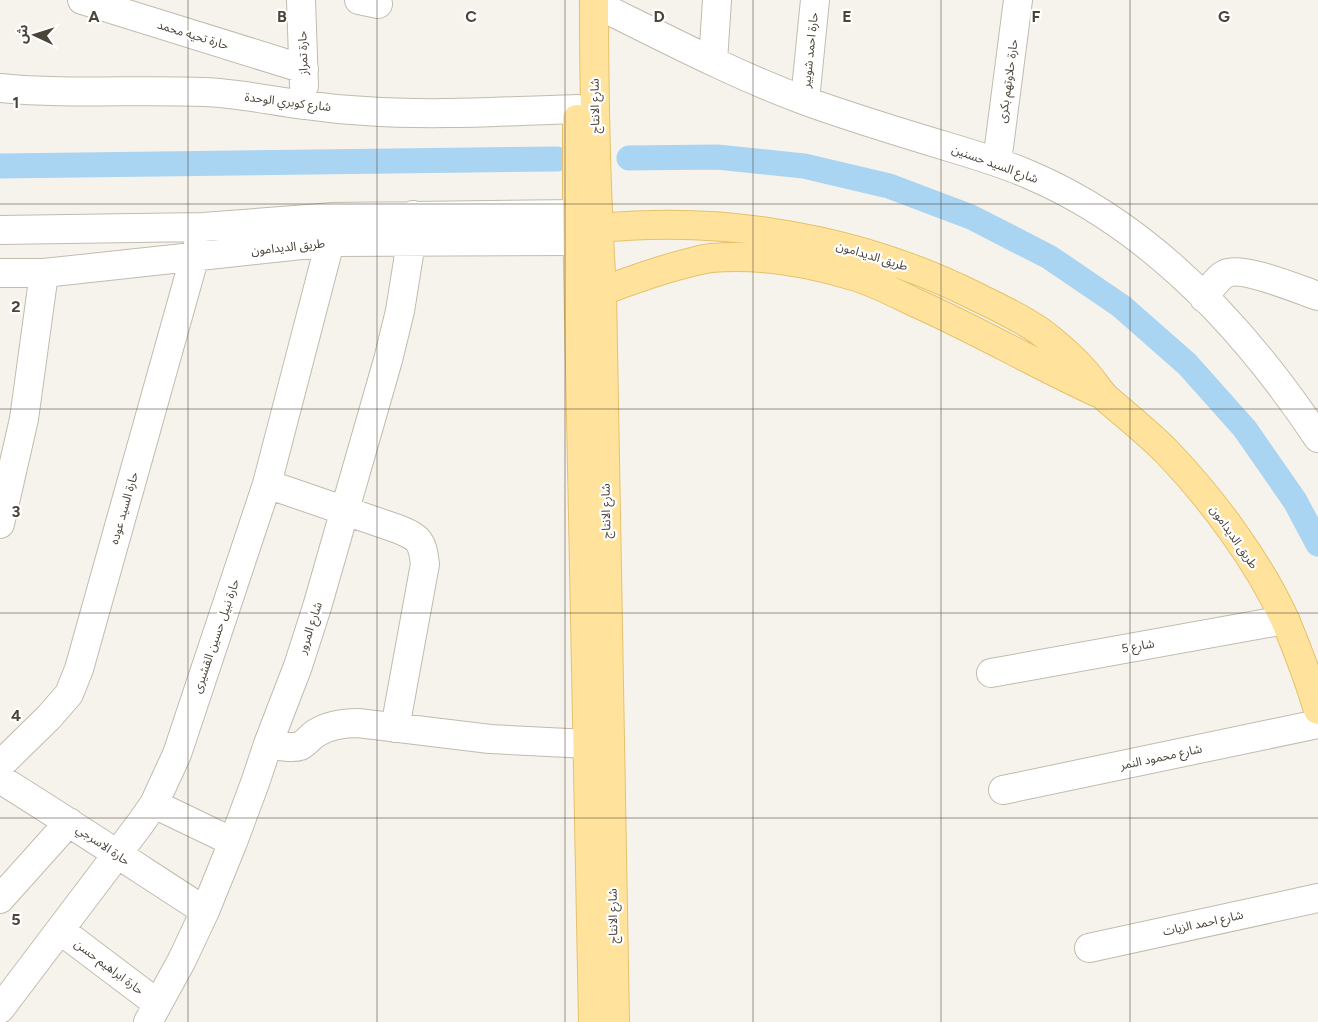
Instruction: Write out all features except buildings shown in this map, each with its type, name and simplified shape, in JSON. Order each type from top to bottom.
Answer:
[{"type":"main road","name":"شارع الانتاج","points":[[588,1],[577,109],[584,228],[588,744],[593,1022]]},
{"type":"main road","name":"شارع الانتاج","points":[[588,1],[595,110],[584,228],[602,291],[615,1022]]},
{"type":"main road","name":"طريق الديدامون","points":[[584,228],[660,225],[704,226],[756,230],[808,239],[857,264],[896,294],[978,332],[1104,396],[1136,423],[1195,483],[1245,550],[1285,620],[1306,672],[1318,710]]},
{"type":"main road","name":"طريق الديدامون","points":[[602,291],[672,267],[709,258],[746,257],[781,260],[818,267],[857,264]]},
{"type":"street","name":"حارة تحيه محمد","points":[[82,0],[304,69]]},
{"type":"street","name":"حارة تمراز","points":[[301,0],[305,105]]},
{"type":"street","points":[[713,62],[717,0]]},
{"type":"street","name":"حارة احمد شوبير","points":[[805,100],[815,0]]},
{"type":"street","name":"حارة حلاوتهم بكرى","points":[[997,162],[1018,0]]},
{"type":"street","name":"شارع السيد حسنين","points":[[588,1],[737,73],[805,100],[997,162],[1031,175],[1070,194],[1141,240],[1174,268],[1240,335],[1273,375],[1318,438]]},
{"type":"street","name":"شارع كوبري الوحدة","points":[[0,88],[61,91],[205,92],[305,105],[410,113],[577,109]]},
{"type":"street","name":"طريق الديدامون","points":[[0,273],[44,273],[194,258],[332,229],[413,215],[584,228]]},
{"type":"street","name":"شارع المرور","points":[[153,1013],[182,960],[205,911],[233,842],[298,666],[317,607],[388,360],[400,312],[411,242],[413,215]]},
{"type":"street","name":"طريق الديدامون","points":[[0,230],[203,227],[332,229],[411,242],[584,228]]},
{"type":"street","name":"حارة السيد عوده","points":[[0,764],[49,717],[69,694],[79,669],[203,227]]},
{"type":"street","name":"حارة نبيل حسين القشيرى","points":[[0,1009],[154,804],[177,754],[267,484],[332,229]]},
{"type":"street","points":[[0,524],[24,419],[44,273]]},
{"type":"street","points":[[1204,298],[1215,282],[1226,273],[1246,273],[1274,280],[1318,296]]},
{"type":"street","points":[[267,484],[398,528],[413,535],[423,547],[424,564],[395,728]]},
{"type":"street","name":"شارع 5","points":[[990,673],[1285,620]]},
{"type":"street","points":[[268,744],[290,747],[299,746],[316,733],[331,726],[343,723],[358,723],[490,739],[588,744]]},
{"type":"street","name":"شارع محمود النمر","points":[[1004,790],[1318,724]]},
{"type":"street","name":"حارة الاسرجي","points":[[0,779],[205,911]]},
{"type":"street","points":[[154,804],[233,842]]},
{"type":"street","points":[[0,899],[69,822]]},
{"type":"street","name":"شارع احمد الزيات","points":[[1089,948],[1318,898]]},
{"type":"street","name":"حارة ابراهيم حسن","points":[[60,930],[153,1013]]},
{"type":"waterway","points":[[629,158],[717,157],[804,166],[889,186],[971,217],[1049,257],[1121,306],[1187,364],[1245,429],[1295,501],[1318,544]]},
{"type":"waterway","points":[[0,166],[557,159]]}]
